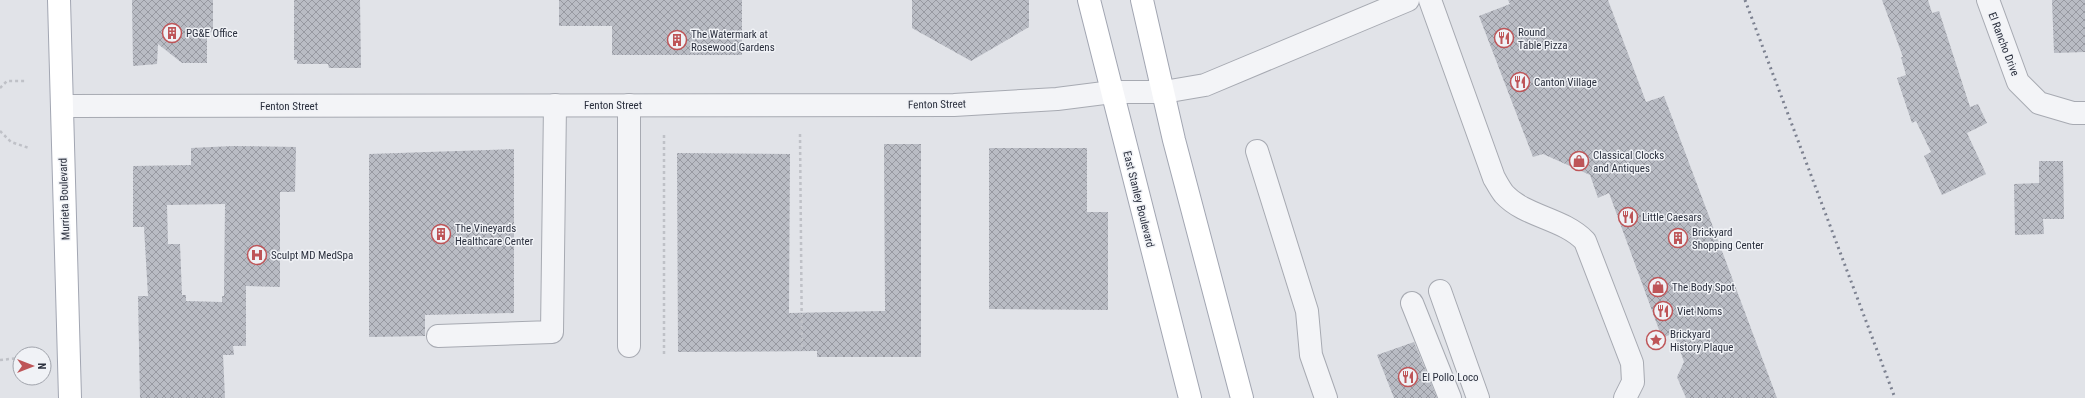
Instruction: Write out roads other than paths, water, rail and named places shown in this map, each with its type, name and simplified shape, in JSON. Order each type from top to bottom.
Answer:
[{"type":"main road","name":"Murrieta Boulevard","points":[[59,0],[70,398]]},
{"type":"main road","name":"East Stanley Boulevard","points":[[1089,0],[1190,398]]},
{"type":"main road","points":[[1142,0],[1242,398]]},
{"type":"street","name":"Fenton Street","points":[[62,106],[954,105],[1057,99],[1112,92],[1164,92],[1205,85],[1408,0]]},
{"type":"street","points":[[1430,0],[1494,178],[1504,194],[1518,205],[1576,232],[1585,241],[1632,363],[1633,382],[1625,398]]},
{"type":"street","name":"El Rancho Drive","points":[[1988,0],[2018,82],[2039,103],[2073,113],[2085,113]]},
{"type":"street","points":[[438,336],[552,332],[555,105]]},
{"type":"street","points":[[629,105],[629,346]]},
{"type":"street","points":[[1257,151],[1307,311],[1311,355],[1326,398]]},
{"type":"street","points":[[1440,291],[1478,398]]},
{"type":"street","points":[[1412,303],[1450,398]]},
{"type":"railway","points":[[1745,0],[1895,398]]},
{"type":"place","name":"PG&E Office","points":[[172,33]]},
{"type":"place","name":"Round Table Pizza","points":[[1504,38]]},
{"type":"place","name":"The Watermark at Rosewood Gardens","points":[[677,40]]},
{"type":"place","name":"Canton Village","points":[[1520,82]]},
{"type":"place","name":"Classical Clocks and Antiques","points":[[1579,161]]},
{"type":"place","name":"Little Caesars","points":[[1628,217]]},
{"type":"place","name":"The Vineyards Healthcare Center","points":[[441,234]]},
{"type":"place","name":"Brickyard Shopping Center","points":[[1678,238]]},
{"type":"place","name":"Sculpt MD MedSpa","points":[[257,255]]},
{"type":"place","name":"The Body Spot","points":[[1658,287]]},
{"type":"place","name":"Viet Noms","points":[[1663,311]]},
{"type":"place","name":"Brickyard History Plaque","points":[[1656,340]]},
{"type":"place","name":"El Pollo Loco","points":[[1408,377]]}]
